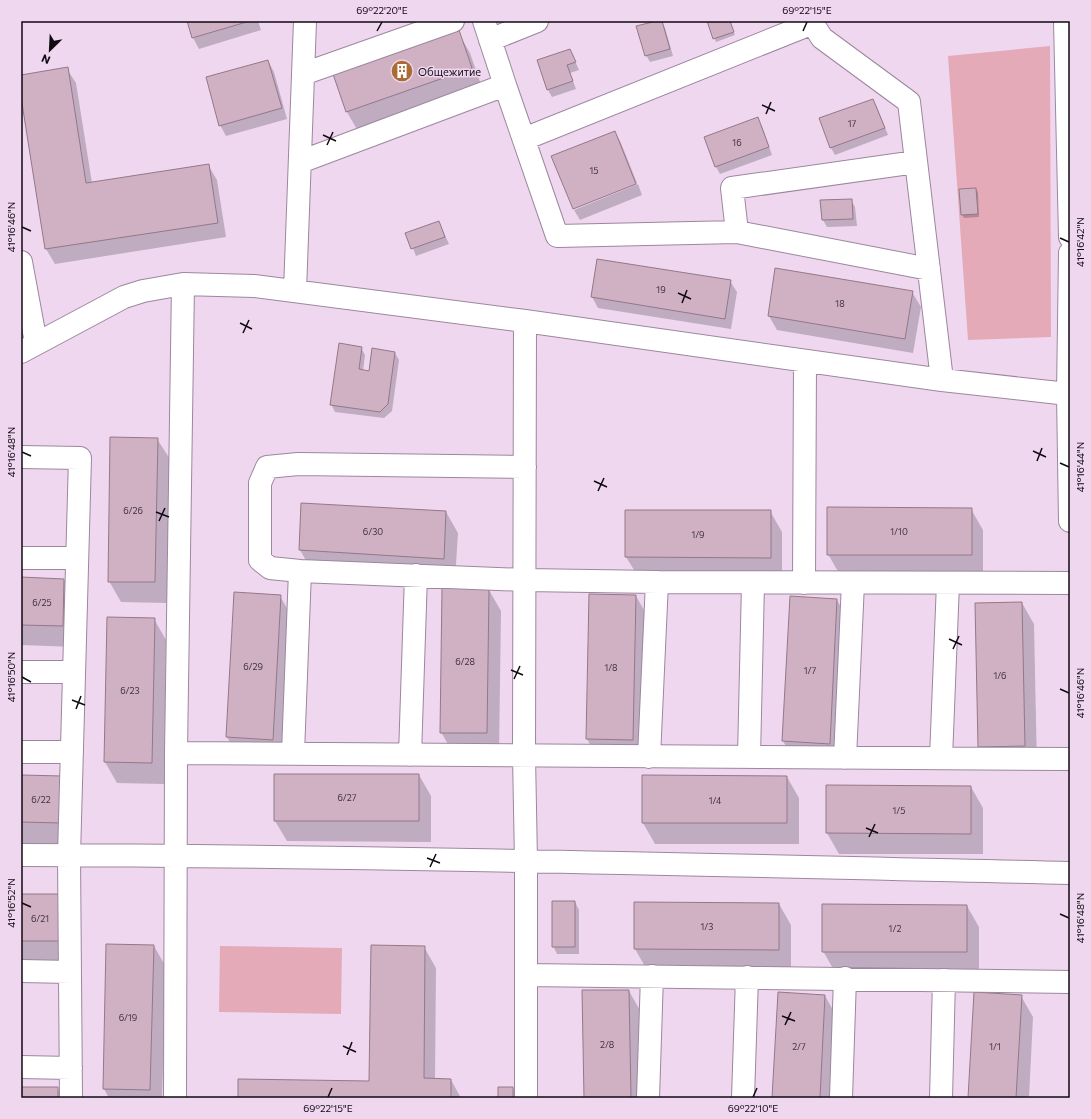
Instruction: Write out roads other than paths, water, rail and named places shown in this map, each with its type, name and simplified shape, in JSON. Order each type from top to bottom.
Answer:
[{"type":"street","points":[[295,291],[305,21]]},
{"type":"street","points":[[303,74],[453,21]]},
{"type":"street","points":[[537,21],[487,31],[557,236],[737,232],[929,269]]},
{"type":"street","points":[[1065,21],[1070,237]]},
{"type":"street","points":[[524,139],[812,22],[822,38],[909,102],[942,380]]},
{"type":"street","points":[[300,162],[505,85]]},
{"type":"street","points":[[737,232],[732,188],[916,162]]},
{"type":"street","points":[[1070,253],[1068,394],[1070,521]]},
{"type":"street","points":[[21,262],[29,348],[124,297],[143,291],[183,284],[254,286],[525,321],[942,380],[1068,394]]},
{"type":"street","points":[[175,1098],[176,753],[183,284]]},
{"type":"street","points":[[525,321],[524,756],[526,861],[526,1098]]},
{"type":"street","points":[[804,583],[805,361]]},
{"type":"street","points":[[21,457],[80,458],[69,856],[71,1098]]},
{"type":"street","points":[[525,467],[298,464],[267,467],[260,483],[260,560],[270,568],[300,571],[525,580],[753,583],[1070,583]]},
{"type":"street","points":[[21,558],[78,558]]},
{"type":"street","points":[[293,754],[300,571]]},
{"type":"street","points":[[410,755],[416,575]]},
{"type":"street","points":[[649,756],[657,582]]},
{"type":"street","points":[[749,757],[753,583]]},
{"type":"street","points":[[845,758],[853,583]]},
{"type":"street","points":[[941,758],[948,583]]},
{"type":"street","points":[[21,672],[74,672]]},
{"type":"street","points":[[21,752],[72,752]]},
{"type":"street","points":[[176,753],[1070,759]]},
{"type":"street","points":[[21,855],[526,861],[1070,873]]},
{"type":"street","points":[[21,972],[70,972]]},
{"type":"street","points":[[526,975],[1070,982]]},
{"type":"street","points":[[648,1098],[652,976]]},
{"type":"street","points":[[743,1098],[747,977]]},
{"type":"street","points":[[841,1098],[845,978]]},
{"type":"street","points":[[941,1098],[944,980]]},
{"type":"street","points":[[21,1067],[71,1068]]},
{"type":"place","name":"Общежитие","points":[[402,71]]}]
